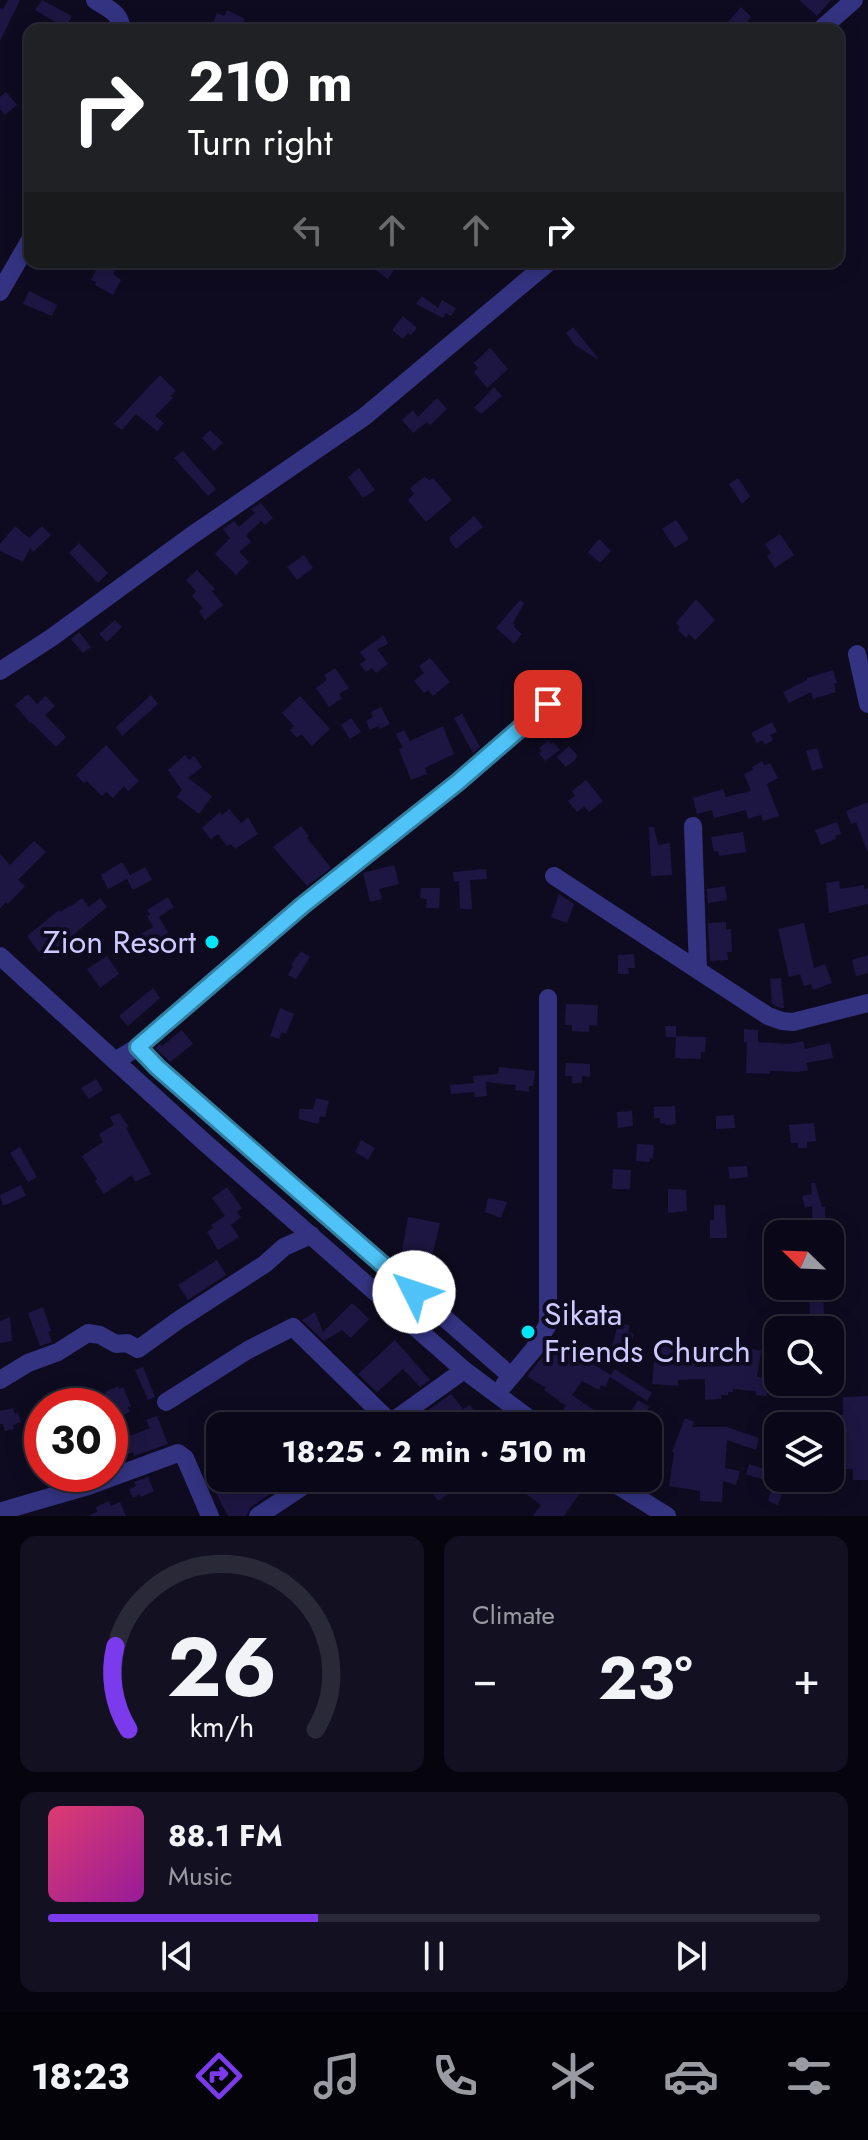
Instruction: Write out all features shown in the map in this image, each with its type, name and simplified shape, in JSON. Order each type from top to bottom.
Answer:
[{"type":"street","points":[[95,0],[118,15],[121,24]]},
{"type":"street","points":[[827,24],[854,0]]},
{"type":"street","points":[[0,292],[24,250]]},
{"type":"street","points":[[0,671],[364,417],[542,268]]},
{"type":"street","points":[[857,654],[868,704]]},
{"type":"street","points":[[115,1061],[138,1047],[303,905],[458,782],[548,704]]},
{"type":"street","points":[[693,826],[698,970]]},
{"type":"street","points":[[554,876],[768,1016],[793,1022],[868,1003]]},
{"type":"street","points":[[0,956],[464,1370],[521,1412]]},
{"type":"street","points":[[498,1394],[534,1349],[548,1324],[548,998]]},
{"type":"street","points":[[138,1047],[511,1376]]},
{"type":"street","points":[[0,1380],[28,1363],[58,1352],[88,1333],[138,1349],[265,1264],[284,1247],[311,1235]]},
{"type":"street","points":[[166,1402],[248,1350],[293,1327],[376,1412]]},
{"type":"street","points":[[405,1412],[464,1370]]},
{"type":"street","points":[[2,1511],[88,1486],[178,1453],[185,1458],[210,1516]]},
{"type":"street","points":[[258,1516],[293,1492]]},
{"type":"street","points":[[628,1492],[667,1516]]},
{"type":"building","points":[[8,0],[20,0],[0,41],[0,8],[3,9]]},
{"type":"building","points":[[42,0],[72,16],[67,24],[58,24],[35,10]]},
{"type":"building","points":[[799,0],[831,0],[817,16]]},
{"type":"building","points":[[741,7],[751,17],[747,21],[750,24],[726,24]]},
{"type":"building","points":[[227,10],[245,19],[243,24],[213,23],[217,13],[224,16]]},
{"type":"building","points":[[6,92],[17,105],[5,115],[0,109],[0,97]]},
{"type":"building","points":[[97,268],[116,268],[113,274],[121,280],[113,295],[91,280]]},
{"type":"building","points":[[373,268],[396,268],[388,279]]},
{"type":"building","points":[[29,291],[57,305],[52,316],[23,304]]},
{"type":"building","points":[[422,296],[438,308],[442,300],[456,308],[451,316],[446,313],[443,318],[416,304]]},
{"type":"building","points":[[403,316],[417,328],[403,339],[392,330]]},
{"type":"building","points":[[573,327],[597,359],[575,345],[566,333]]},
{"type":"building","points":[[490,348],[508,369],[487,388],[474,372],[478,368],[474,363]]},
{"type":"building","points":[[160,375],[176,391],[155,416],[164,423],[157,431],[136,414],[122,430],[114,424]]},
{"type":"building","points":[[494,387],[502,396],[481,414],[474,408]]},
{"type":"building","points":[[437,398],[447,409],[430,425],[427,422],[413,433],[402,420],[413,410],[418,417]]},
{"type":"building","points":[[210,430],[223,443],[214,451],[202,438]]},
{"type":"building","points":[[183,451],[216,489],[208,496],[174,458]]},
{"type":"building","points":[[359,468],[375,490],[363,498],[348,477]]},
{"type":"building","points":[[424,477],[433,478],[452,500],[426,522],[408,500],[414,494],[410,488]]},
{"type":"building","points":[[738,478],[750,496],[742,504],[729,484]]},
{"type":"building","points":[[261,503],[273,518],[265,525],[261,521],[246,535],[251,542],[239,552],[249,562],[236,575],[215,554],[230,538],[223,529],[234,521],[239,527],[255,513],[251,509]]},
{"type":"building","points":[[474,516],[483,527],[456,549],[450,537]]},
{"type":"building","points":[[676,520],[689,539],[675,548],[662,529]]},
{"type":"building","points":[[15,526],[29,538],[42,526],[51,535],[33,552],[30,548],[23,562],[0,551],[0,544]]},
{"type":"building","points":[[780,534],[794,555],[775,568],[767,556],[771,553],[765,544]]},
{"type":"building","points":[[599,539],[611,551],[600,563],[588,552]]},
{"type":"building","points":[[79,543],[108,573],[98,583],[69,553]]},
{"type":"building","points":[[304,555],[313,568],[297,580],[287,567]]},
{"type":"building","points":[[197,570],[215,589],[212,591],[223,605],[205,620],[199,611],[203,608],[192,596],[196,591],[186,580]]},
{"type":"building","points":[[696,599],[715,620],[695,640],[689,634],[686,638],[676,623]]},
{"type":"building","points":[[520,600],[524,603],[513,623],[522,634],[514,644],[496,628]]},
{"type":"building","points":[[115,620],[122,627],[107,642],[99,634]]},
{"type":"building","points":[[79,632],[91,647],[83,653],[71,639]]},
{"type":"building","points":[[384,635],[388,644],[377,649],[388,664],[376,673],[372,668],[366,672],[360,664],[366,660],[360,652]]},
{"type":"building","points":[[430,658],[450,682],[433,696],[428,690],[424,693],[414,681],[424,673],[419,666]]},
{"type":"building","points":[[335,668],[349,688],[339,694],[342,698],[329,707],[316,688],[327,680],[324,675]]},
{"type":"building","points":[[833,670],[836,692],[813,699],[811,692],[789,703],[783,692],[807,678]]},
{"type":"building","points":[[28,694],[37,704],[46,696],[55,706],[45,715],[66,737],[56,747],[15,705]]},
{"type":"building","points":[[151,695],[158,704],[122,736],[116,727]]},
{"type":"building","points":[[300,696],[330,729],[312,746],[301,734],[297,738],[290,730],[294,726],[282,713]]},
{"type":"building","points":[[381,707],[390,724],[370,730],[366,721],[373,717],[371,712]]},
{"type":"building","points":[[462,714],[480,747],[473,753],[454,718]]},
{"type":"building","points":[[351,718],[361,732],[350,739],[341,725]]},
{"type":"building","points":[[772,722],[777,732],[770,735],[773,740],[765,745],[762,740],[757,743],[751,733]]},
{"type":"building","points":[[443,726],[454,754],[425,768],[427,774],[411,780],[396,734],[404,730],[410,741]]},
{"type":"building","points":[[549,740],[560,750],[545,761],[539,748]]},
{"type":"building","points":[[106,745],[139,781],[128,791],[124,786],[113,798],[106,792],[102,796],[76,775]]},
{"type":"building","points":[[569,746],[577,755],[566,767],[557,757]]},
{"type":"building","points":[[817,748],[823,768],[812,771],[806,751]]},
{"type":"building","points":[[185,755],[189,760],[194,756],[202,767],[188,778],[212,796],[199,814],[177,797],[182,790],[168,770]]},
{"type":"building","points":[[762,761],[764,765],[770,763],[778,778],[767,784],[779,816],[763,821],[761,815],[748,819],[746,810],[714,818],[712,810],[697,814],[693,798],[723,789],[726,797],[751,791],[744,774]]},
{"type":"building","points":[[586,780],[603,801],[589,812],[584,806],[577,812],[568,801],[575,796],[572,791]]},
{"type":"building","points":[[868,802],[867,851],[856,822],[851,824],[846,811]]},
{"type":"building","points":[[229,809],[241,823],[248,817],[258,834],[235,849],[231,844],[227,846],[218,834],[211,839],[202,828],[220,812],[222,815]]},
{"type":"building","points":[[837,822],[841,834],[821,845],[815,830]]},
{"type":"building","points":[[301,826],[331,868],[307,886],[273,847]]},
{"type":"building","points":[[649,827],[654,827],[658,845],[670,843],[672,875],[651,876]]},
{"type":"building","points":[[743,832],[746,852],[719,856],[718,851],[714,852],[711,837]]},
{"type":"building","points":[[34,841],[46,852],[18,880],[25,886],[0,908],[0,854],[10,865]]},
{"type":"building","points":[[122,862],[130,875],[145,867],[152,880],[133,890],[127,879],[108,889],[101,875]]},
{"type":"building","points":[[394,865],[399,884],[379,889],[382,899],[370,902],[363,873]]},
{"type":"building","points":[[486,869],[487,879],[470,880],[472,909],[460,909],[459,881],[454,882],[453,872]]},
{"type":"building","points":[[839,881],[840,889],[864,885],[864,889],[868,888],[868,904],[829,913],[826,883]]},
{"type":"building","points":[[725,886],[727,900],[708,903],[707,889]]},
{"type":"building","points":[[421,888],[440,888],[439,908],[426,908],[427,899],[420,898]]},
{"type":"building","points":[[559,894],[574,904],[567,923],[551,917]]},
{"type":"building","points":[[168,897],[174,907],[159,917],[168,933],[160,938],[163,944],[148,953],[146,949],[142,952],[134,938],[153,927],[147,910]]},
{"type":"building","points":[[82,898],[89,907],[100,898],[107,907],[44,959],[27,936],[59,910],[61,912]]},
{"type":"building","points":[[726,922],[726,930],[731,929],[732,952],[727,952],[728,960],[710,961],[708,923]]},
{"type":"building","points":[[804,923],[814,968],[825,964],[832,983],[813,990],[811,984],[804,986],[800,974],[789,977],[778,929]]},
{"type":"building","points":[[301,951],[310,957],[296,979],[288,975]]},
{"type":"building","points":[[634,954],[635,968],[628,968],[629,974],[618,974],[618,955]]},
{"type":"building","points":[[868,955],[868,973],[856,976],[852,960]]},
{"type":"building","points":[[107,956],[119,974],[100,988],[87,969]]},
{"type":"building","points":[[781,978],[784,1008],[772,1004],[770,979]]},
{"type":"building","points":[[153,988],[160,998],[128,1026],[119,1016]]},
{"type":"building","points":[[566,1004],[598,1005],[597,1026],[589,1025],[589,1032],[572,1031],[572,1025],[565,1025]]},
{"type":"building","points":[[280,1008],[294,1014],[286,1034],[282,1032],[279,1039],[270,1036]]},
{"type":"building","points":[[665,1026],[676,1026],[676,1036],[706,1037],[701,1059],[675,1058],[676,1037],[666,1037]]},
{"type":"building","points":[[744,1029],[758,1030],[758,1042],[790,1044],[803,1041],[805,1049],[830,1043],[833,1058],[806,1063],[808,1070],[799,1072],[746,1073],[747,1042],[744,1042]]},
{"type":"building","points":[[182,1030],[193,1044],[170,1062],[155,1048]]},
{"type":"building","points":[[566,1063],[590,1064],[590,1077],[582,1076],[582,1083],[572,1083],[572,1076],[565,1076]]},
{"type":"building","points":[[499,1067],[535,1071],[529,1092],[515,1090],[516,1085],[486,1082],[487,1096],[475,1097],[474,1092],[451,1094],[450,1085],[474,1083],[473,1076],[498,1074]]},
{"type":"building","points":[[96,1079],[103,1090],[89,1099],[81,1088]]},
{"type":"building","points":[[316,1098],[329,1101],[325,1117],[320,1116],[318,1124],[299,1119],[299,1109],[313,1109]]},
{"type":"building","points":[[675,1106],[676,1124],[665,1125],[660,1123],[660,1118],[654,1118],[654,1107]]},
{"type":"building","points":[[632,1111],[633,1126],[618,1128],[617,1112]]},
{"type":"building","points":[[119,1113],[151,1174],[135,1182],[132,1175],[104,1194],[82,1156],[103,1142],[99,1134],[114,1125],[110,1117]]},
{"type":"building","points":[[734,1115],[735,1128],[716,1129],[716,1116]]},
{"type":"building","points":[[814,1123],[816,1141],[807,1142],[807,1148],[798,1148],[798,1143],[791,1143],[789,1125]]},
{"type":"building","points":[[361,1140],[375,1148],[368,1160],[355,1152]]},
{"type":"building","points":[[637,1144],[654,1145],[650,1162],[636,1161]]},
{"type":"building","points":[[20,1147],[37,1177],[28,1182],[10,1153]]},
{"type":"building","points":[[747,1166],[748,1177],[730,1179],[728,1167]]},
{"type":"building","points":[[613,1169],[631,1170],[630,1189],[612,1189]]},
{"type":"building","points":[[811,1183],[815,1183],[822,1207],[825,1207],[826,1220],[813,1220],[812,1206],[805,1208],[802,1196],[812,1194]]},
{"type":"building","points":[[21,1185],[26,1196],[3,1206],[0,1195]]},
{"type":"building","points":[[227,1187],[242,1208],[237,1212],[241,1217],[231,1225],[239,1237],[218,1250],[207,1232],[213,1228],[211,1225],[225,1216],[212,1198]]},
{"type":"building","points":[[668,1189],[686,1190],[687,1211],[668,1213]]},
{"type":"building","points":[[488,1198],[507,1202],[501,1218],[485,1212]]},
{"type":"building","points":[[714,1205],[725,1205],[727,1238],[710,1238]]},
{"type":"building","points":[[408,1217],[440,1223],[426,1281],[400,1263]]},
{"type":"building","points":[[217,1260],[226,1275],[188,1300],[178,1285]]},
{"type":"building","points":[[809,1300],[823,1300],[824,1316],[810,1316]]},
{"type":"building","points":[[352,1303],[369,1319],[351,1338],[342,1330],[324,1341],[302,1320],[315,1312],[323,1332]]},
{"type":"building","points":[[43,1307],[52,1342],[40,1346],[28,1313]]},
{"type":"building","points":[[10,1317],[12,1341],[0,1343],[0,1321]]},
{"type":"building","points":[[619,1322],[630,1326],[628,1332],[634,1334],[629,1349],[622,1347],[620,1353],[611,1349]]},
{"type":"building","points":[[553,1339],[611,1375],[615,1369],[652,1393],[647,1401],[610,1377],[605,1387],[601,1385],[599,1390],[582,1381],[572,1395],[597,1412],[566,1412],[563,1410],[566,1406],[527,1376]]},
{"type":"building","points":[[395,1340],[430,1380],[420,1387],[403,1369],[377,1392],[358,1374]]},
{"type":"building","points":[[656,1341],[681,1346],[680,1362],[695,1362],[695,1367],[749,1363],[751,1349],[761,1351],[757,1377],[764,1377],[764,1396],[756,1395],[756,1391],[733,1389],[728,1395],[721,1395],[721,1399],[705,1400],[705,1379],[678,1380],[678,1386],[652,1384]]},
{"type":"building","points":[[143,1367],[155,1397],[148,1400],[135,1370]]},
{"type":"building","points":[[451,1394],[463,1409],[470,1405],[475,1412],[426,1412]]},
{"type":"building","points":[[868,1396],[868,1480],[853,1480],[853,1469],[846,1469],[843,1397]]},
{"type":"building","points":[[638,1400],[649,1407],[646,1412],[630,1412]]},
{"type":"building","points":[[13,1408],[21,1422],[13,1425],[14,1429],[5,1431],[3,1424],[0,1424],[0,1411]]},
{"type":"building","points":[[157,1416],[168,1444],[134,1456],[133,1452],[128,1454],[128,1432],[130,1436],[150,1428],[146,1420]]},
{"type":"building","points":[[685,1418],[694,1422],[692,1427],[727,1427],[759,1438],[756,1450],[727,1440],[725,1468],[740,1471],[736,1485],[723,1481],[722,1502],[700,1501],[700,1491],[669,1486],[672,1452]]},
{"type":"building","points":[[749,1464],[764,1469],[764,1480],[746,1474]]},
{"type":"building","points":[[148,1477],[154,1491],[133,1498],[129,1489],[136,1486],[134,1482]]},
{"type":"building","points":[[216,1492],[270,1492],[251,1507],[246,1516],[228,1516]]},
{"type":"building","points":[[431,1492],[451,1492],[438,1501]]},
{"type":"building","points":[[524,1492],[580,1493],[564,1516],[533,1516],[541,1505]]},
{"type":"building","points":[[771,1492],[783,1492],[778,1505],[768,1501]]},
{"type":"building","points":[[109,1501],[111,1506],[120,1502],[126,1516],[88,1516],[97,1512],[96,1507]]},
{"type":"place","name":"Zion Resort","points":[[212,942]]},
{"type":"place","name":"Sikata Friends Church","points":[[528,1332]]},
{"type":"route","points":[[414,1292],[138,1047],[303,905],[458,782],[548,704]]}]
